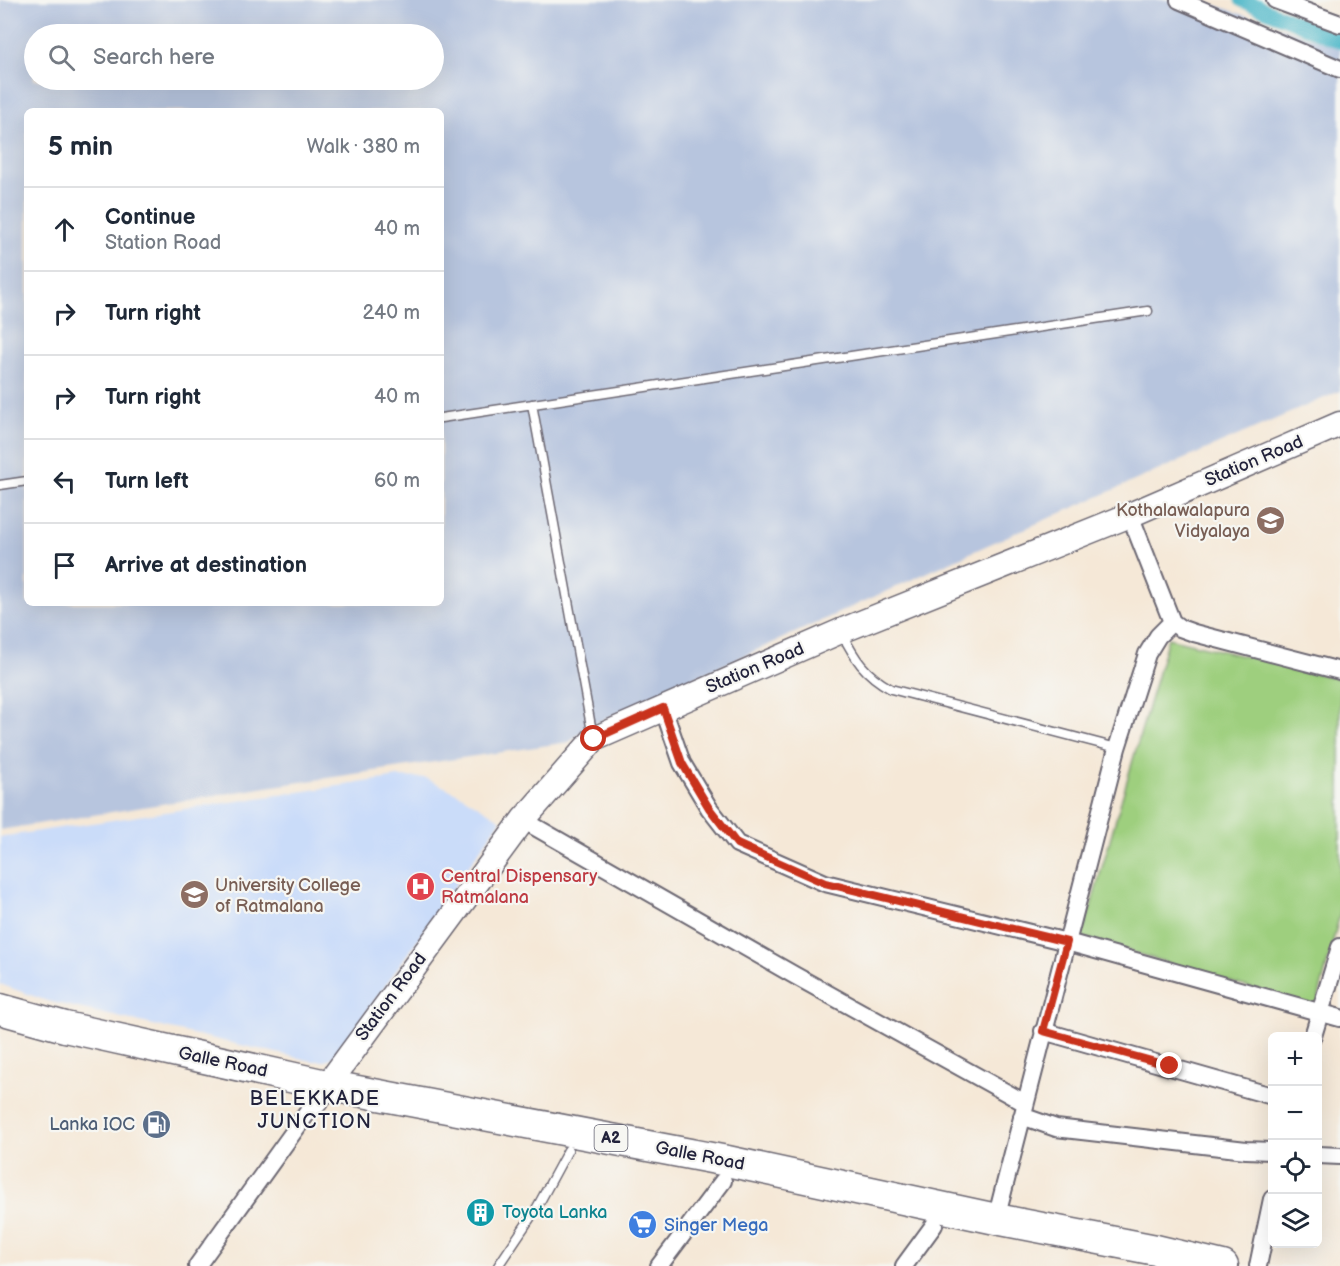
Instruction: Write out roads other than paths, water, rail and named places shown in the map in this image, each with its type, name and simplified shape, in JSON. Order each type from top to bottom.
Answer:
[{"type":"highway","name":"Galle Road","points":[[0,1009],[320,1093],[568,1150],[992,1239],[1136,1266]]},
{"type":"highway","name":"Galle Road","points":[[0,1030],[62,1047],[727,1161],[1223,1266]]},
{"type":"street","points":[[1179,0],[1340,69]]},
{"type":"street","points":[[1275,0],[1340,24]]},
{"type":"street","name":"Station Road","points":[[320,1093],[523,820],[594,739],[841,631],[1130,515],[1340,424]]},
{"type":"street","points":[[1130,515],[1172,622],[1180,628],[1340,671]]},
{"type":"street","points":[[996,1219],[1117,748],[1148,654],[1158,636],[1172,622]]},
{"type":"street","points":[[663,708],[682,763],[709,808],[737,844],[825,883],[1067,942],[1340,1018]]},
{"type":"street","points":[[523,820],[1056,1128],[1268,1151]]},
{"type":"street","points":[[1314,1032],[1340,947]]},
{"type":"street","points":[[1043,1031],[1268,1095]]},
{"type":"street","points":[[197,1266],[320,1093]]},
{"type":"street","points":[[1322,1155],[1340,1156]]},
{"type":"street","points":[[659,1266],[723,1181]]},
{"type":"street","points":[[1258,1266],[1268,1218]]},
{"type":"street","points":[[904,1266],[934,1225]]},
{"type":"lane","points":[[444,418],[1148,311]]},
{"type":"lane","points":[[532,404],[594,739]]},
{"type":"lane","points":[[0,485],[24,481]]},
{"type":"lane","points":[[841,631],[852,653],[872,679],[891,690],[1117,748]]},
{"type":"lane","points":[[498,1266],[535,1211],[568,1150]]},
{"type":"waterway","points":[[1242,0],[1340,41]]},
{"type":"place","name":"Kothalawalapura Vidyalaya","points":[[1271,520]]},
{"type":"place","name":"Central Dispensary Ratmalana","points":[[420,886]]},
{"type":"place","name":"University College of Ratmalana","points":[[194,895]]},
{"type":"place","name":"Lanka IOC","points":[[156,1124]]},
{"type":"place","name":"Toyota Lanka","points":[[481,1212]]},
{"type":"place","name":"Singer Mega","points":[[643,1225]]},
{"type":"district","name":"BELEKKADE JUNCTION","points":[[315,1110]]}]
